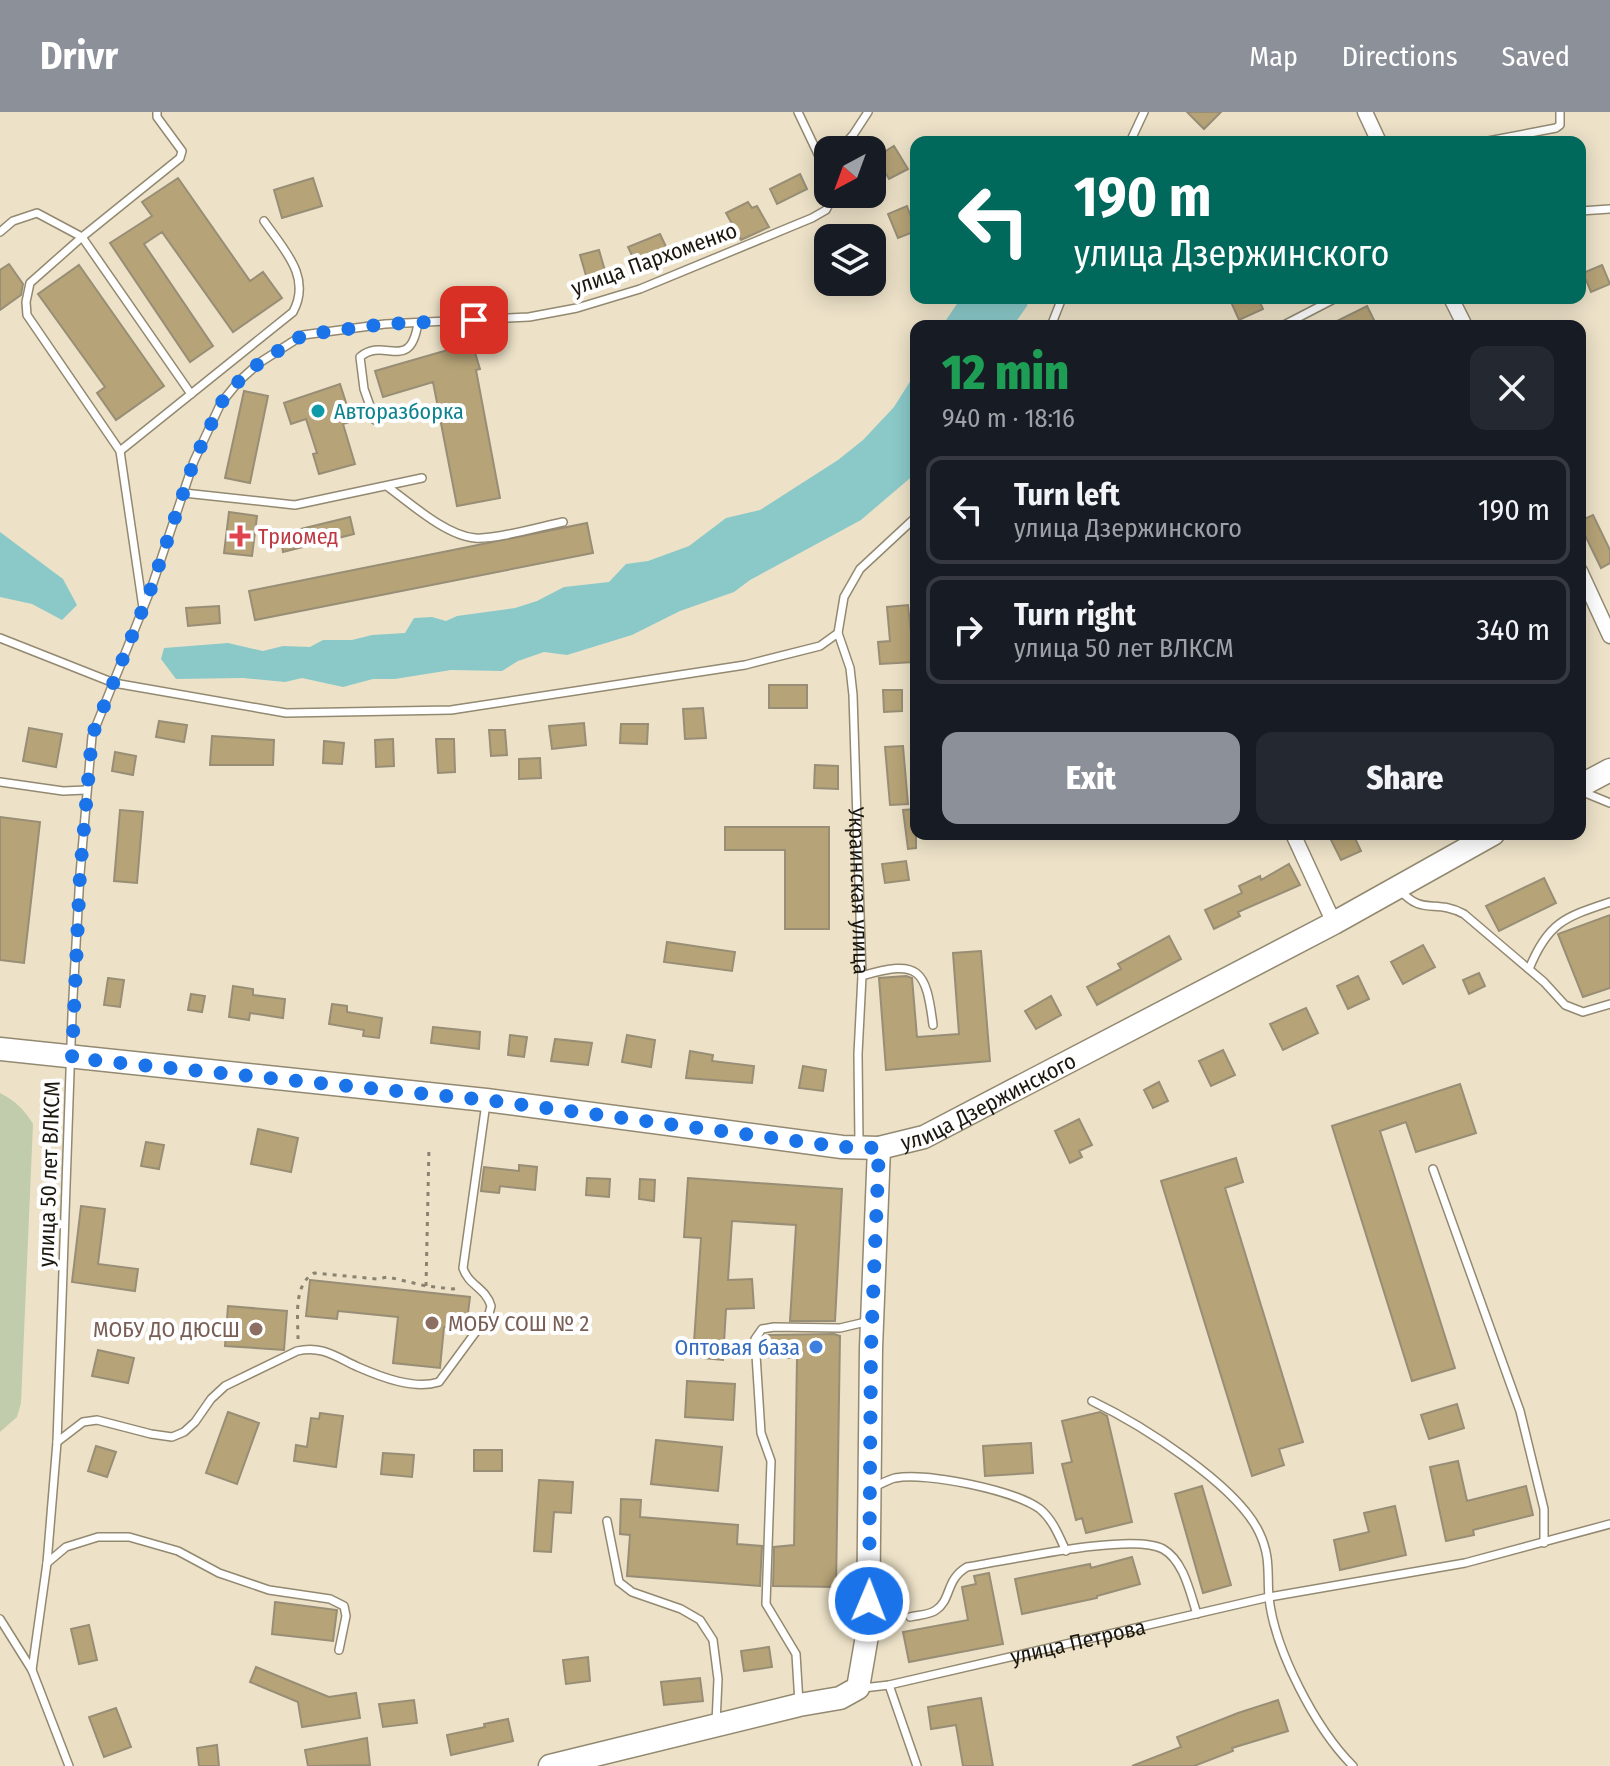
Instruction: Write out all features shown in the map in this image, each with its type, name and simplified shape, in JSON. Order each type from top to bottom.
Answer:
[{"type":"main road","points":[[1586,784],[1610,770]]},
{"type":"main road","name":"улица Дзержинского","points":[[0,1049],[486,1100],[869,1149],[924,1137],[1334,923],[1482,840]]},
{"type":"main road","name":"Украинская улица","points":[[858,1688],[868,1630],[873,1320],[869,1149]]},
{"type":"main road","name":"улица Петрова","points":[[550,1766],[799,1705],[840,1698],[858,1688]]},
{"type":"street","points":[[1365,112],[1376,136]]},
{"type":"street","points":[[1586,584],[1610,636]]},
{"type":"street","points":[[1296,840],[1334,923]]},
{"type":"lane","points":[[143,609],[120,451],[27,315],[26,302],[30,283],[180,158],[182,151],[157,117],[157,112]]},
{"type":"lane","points":[[798,112],[814,142]]},
{"type":"lane","points":[[852,136],[868,112]]},
{"type":"lane","points":[[1133,136],[1144,112]]},
{"type":"lane","points":[[1514,136],[1556,128],[1560,125],[1560,112]]},
{"type":"lane","name":"улица Пархоменко","points":[[114,683],[194,461],[221,403],[239,381],[283,346],[303,335],[385,324],[529,317],[577,308],[640,289],[812,218],[827,208]]},
{"type":"lane","points":[[1586,211],[1610,209]]},
{"type":"lane","points":[[0,232],[13,221],[37,213],[82,237],[191,394]]},
{"type":"lane","points":[[120,451],[293,312],[298,302],[299,273],[264,221]]},
{"type":"lane","points":[[1294,320],[1324,304]]},
{"type":"lane","points":[[375,420],[364,389],[360,357],[373,350],[393,353],[408,349],[413,344],[418,323]]},
{"type":"lane","points":[[184,493],[295,505],[422,478]]},
{"type":"lane","points":[[388,487],[459,534],[477,538],[563,522]]},
{"type":"lane","points":[[0,638],[114,683],[286,713],[451,710],[745,665],[820,646],[838,633],[844,597],[860,569],[910,523]]},
{"type":"lane","name":"Украинская улица","points":[[838,633],[850,668],[853,695],[862,976],[858,1054],[869,1149]]},
{"type":"lane","name":"улица 50 лет ВЛКСМ","points":[[32,1670],[47,1563],[57,1442],[72,1015],[86,790],[92,736],[114,683]]},
{"type":"lane","points":[[0,782],[63,791],[86,790]]},
{"type":"lane","points":[[1586,791],[1610,803]]},
{"type":"lane","points":[[1397,887],[1409,901],[1420,906],[1449,906],[1464,914],[1529,969],[1565,1005],[1583,1012],[1610,1004]]},
{"type":"lane","points":[[1529,969],[1537,950],[1555,925],[1575,914],[1610,902]]},
{"type":"lane","points":[[862,976],[888,968],[911,970],[921,975],[928,988],[933,1025]]},
{"type":"lane","points":[[57,1442],[83,1422],[97,1420],[172,1437],[195,1422],[211,1399],[225,1386],[297,1351],[319,1348],[363,1369],[414,1385],[439,1382],[489,1314],[489,1299],[470,1282],[463,1268],[486,1100]]},
{"type":"lane","points":[[1433,1169],[1520,1411],[1544,1509],[1544,1543]]},
{"type":"lane","points":[[799,1705],[796,1654],[766,1604],[771,1461],[761,1433],[755,1339],[762,1329],[774,1327],[840,1328],[873,1320]]},
{"type":"lane","points":[[1092,1401],[1132,1420],[1188,1460],[1239,1503],[1258,1529],[1269,1558],[1269,1597],[1277,1632],[1304,1700],[1335,1748],[1353,1766]]},
{"type":"lane","points":[[870,1488],[895,1478],[920,1478],[965,1483],[1013,1496],[1042,1511],[1054,1526],[1066,1551]]},
{"type":"lane","points":[[607,1521],[619,1582],[632,1592],[681,1609],[700,1620],[713,1640],[718,1679],[716,1725]]},
{"type":"lane","name":"улица Петрова","points":[[858,1688],[889,1685],[1269,1597],[1465,1563],[1610,1524]]},
{"type":"lane","points":[[47,1563],[66,1547],[98,1537],[129,1537],[178,1551],[219,1573],[269,1590],[330,1599],[344,1606],[346,1616],[339,1650]]},
{"type":"lane","points":[[910,1617],[934,1612],[942,1605],[956,1573],[967,1567],[1123,1542],[1166,1550],[1184,1574],[1197,1614]]},
{"type":"lane","name":"улица 50 лет ВЛКСМ","points":[[2,1624],[32,1670],[69,1766]]},
{"type":"lane","points":[[889,1685],[917,1766]]},
{"type":"path","points":[[426,1286],[429,1146]]},
{"type":"path","points":[[297,1351],[300,1289],[305,1279],[314,1273],[377,1279],[388,1277],[453,1289],[470,1282]]},
{"type":"green space","points":[[0,1093],[19,1106],[33,1124],[21,1403],[17,1417],[0,1432]]},
{"type":"water","points":[[957,304],[1028,304],[1017,320],[946,320]]},
{"type":"water","points":[[910,382],[910,478],[861,520],[750,580],[734,592],[680,611],[632,635],[567,655],[544,652],[518,661],[502,671],[451,670],[395,679],[373,679],[343,687],[302,678],[285,682],[243,678],[176,679],[161,659],[164,648],[228,643],[263,651],[283,646],[310,647],[323,640],[352,640],[405,633],[414,618],[432,617],[446,621],[457,616],[515,608],[564,587],[609,582],[626,564],[648,561],[689,546],[726,518],[760,510],[838,460],[863,440],[894,407]]},
{"type":"water","points":[[0,532],[63,579],[77,605],[62,620],[32,604],[0,597]]},
{"type":"building","points":[[1187,112],[1221,112],[1204,129]]},
{"type":"building","points":[[894,146],[908,169],[889,179],[886,174],[886,151]]},
{"type":"building","points":[[800,174],[807,189],[777,204],[770,189]]},
{"type":"building","points":[[178,178],[250,281],[263,272],[282,298],[233,332],[162,232],[144,244],[213,346],[190,362],[110,243],[152,216],[142,202]]},
{"type":"building","points":[[313,178],[322,206],[282,218],[274,190]]},
{"type":"building","points":[[748,202],[752,208],[757,206],[769,227],[741,240],[726,213]]},
{"type":"building","points":[[907,206],[910,233],[898,238],[888,214]]},
{"type":"building","points":[[660,234],[668,251],[636,264],[628,247]]},
{"type":"building","points":[[599,250],[606,274],[587,279],[580,255]]},
{"type":"building","points":[[9,264],[23,284],[21,295],[0,310],[0,270]]},
{"type":"building","points":[[79,265],[164,386],[116,420],[97,393],[105,387],[38,294]]},
{"type":"building","points":[[1602,265],[1610,284],[1591,292],[1586,272]]},
{"type":"building","points":[[1232,304],[1261,304],[1263,309],[1239,320]]},
{"type":"building","points":[[1367,306],[1374,320],[1339,320]]},
{"type":"building","points":[[472,343],[480,369],[476,370],[500,498],[457,506],[433,382],[383,397],[375,371]]},
{"type":"building","points":[[340,384],[352,421],[343,424],[355,464],[319,474],[313,454],[317,453],[306,419],[291,424],[284,403]]},
{"type":"building","points":[[244,391],[268,396],[250,483],[225,478]]},
{"type":"building","points":[[229,512],[257,516],[252,556],[224,553]]},
{"type":"building","points":[[1593,515],[1610,550],[1610,563],[1601,568],[1586,537],[1586,518]]},
{"type":"building","points":[[350,517],[354,534],[283,552],[280,534]]},
{"type":"building","points":[[587,523],[593,553],[255,620],[249,591]]},
{"type":"building","points":[[908,605],[910,662],[880,664],[878,642],[890,641],[887,607]]},
{"type":"building","points":[[219,606],[220,623],[188,626],[186,608]]},
{"type":"building","points":[[769,685],[807,685],[807,708],[769,708]]},
{"type":"building","points":[[883,690],[902,690],[902,711],[884,712]]},
{"type":"building","points":[[703,708],[706,738],[685,739],[683,709]]},
{"type":"building","points":[[159,721],[187,725],[184,742],[156,737]]},
{"type":"building","points":[[584,723],[586,745],[552,749],[549,726]]},
{"type":"building","points":[[621,724],[648,724],[647,744],[620,743]]},
{"type":"building","points":[[29,728],[62,734],[56,767],[23,761]]},
{"type":"building","points":[[489,730],[505,730],[507,755],[491,756]]},
{"type":"building","points":[[212,736],[274,740],[273,765],[210,765]]},
{"type":"building","points":[[393,739],[394,766],[376,767],[375,740]]},
{"type":"building","points":[[436,739],[454,739],[455,772],[438,773]]},
{"type":"building","points":[[324,741],[344,743],[342,764],[323,763]]},
{"type":"building","points":[[903,746],[908,804],[890,805],[885,747]]},
{"type":"building","points":[[115,752],[136,756],[133,775],[112,771]]},
{"type":"building","points":[[540,758],[541,778],[519,779],[519,759]]},
{"type":"building","points":[[815,765],[838,766],[838,789],[814,788]]},
{"type":"building","points":[[910,809],[910,840],[916,840],[916,848],[908,849],[903,810]]},
{"type":"building","points":[[120,810],[143,812],[137,883],[114,881]]},
{"type":"building","points":[[0,817],[40,822],[24,963],[0,960]]},
{"type":"building","points":[[725,827],[829,827],[829,929],[785,929],[785,850],[725,850]]},
{"type":"building","points":[[1331,840],[1356,840],[1361,851],[1341,860]]},
{"type":"building","points":[[906,861],[909,880],[885,883],[882,864]]},
{"type":"building","points":[[1289,864],[1300,885],[1238,912],[1240,916],[1214,929],[1205,910],[1242,893],[1239,886],[1260,876],[1261,880]]},
{"type":"building","points":[[1544,878],[1556,903],[1499,931],[1486,906]]},
{"type":"building","points":[[1610,915],[1610,988],[1583,997],[1558,934]]},
{"type":"building","points":[[1169,936],[1181,959],[1097,1005],[1087,987],[1121,969],[1118,964]]},
{"type":"building","points":[[667,942],[735,952],[732,971],[664,962]]},
{"type":"building","points":[[1423,945],[1435,967],[1403,984],[1391,962]]},
{"type":"building","points":[[981,951],[990,1061],[886,1070],[879,978],[912,978],[917,1037],[959,1034],[953,953]]},
{"type":"building","points":[[1479,973],[1485,986],[1469,994],[1463,980]]},
{"type":"building","points":[[1358,976],[1369,999],[1348,1009],[1337,986]]},
{"type":"building","points":[[108,978],[124,980],[120,1007],[104,1005]]},
{"type":"building","points":[[233,986],[253,989],[253,995],[285,999],[283,1018],[250,1013],[249,1020],[229,1017]]},
{"type":"building","points":[[191,994],[205,996],[202,1012],[188,1010]]},
{"type":"building","points":[[1051,996],[1061,1015],[1036,1029],[1025,1011]]},
{"type":"building","points":[[332,1004],[347,1006],[347,1012],[382,1018],[379,1038],[363,1036],[364,1030],[329,1024]]},
{"type":"building","points":[[1306,1008],[1318,1033],[1283,1050],[1270,1024]]},
{"type":"building","points":[[433,1027],[480,1032],[479,1049],[431,1043]]},
{"type":"building","points":[[510,1035],[527,1037],[524,1057],[508,1055]]},
{"type":"building","points":[[627,1035],[655,1040],[651,1067],[622,1062]]},
{"type":"building","points":[[555,1039],[592,1043],[588,1065],[551,1061]]},
{"type":"building","points":[[1223,1050],[1235,1075],[1211,1086],[1199,1061]]},
{"type":"building","points":[[690,1051],[713,1055],[712,1061],[754,1066],[752,1083],[686,1078]]},
{"type":"building","points":[[803,1066],[826,1070],[823,1091],[799,1088]]},
{"type":"building","points":[[1159,1082],[1168,1101],[1153,1108],[1144,1090]]},
{"type":"building","points":[[1460,1084],[1476,1133],[1416,1152],[1406,1122],[1380,1131],[1455,1368],[1412,1381],[1332,1126]]},
{"type":"building","points":[[1079,1119],[1092,1145],[1079,1151],[1082,1157],[1070,1163],[1055,1131]]},
{"type":"building","points":[[258,1129],[298,1138],[291,1172],[251,1164]]},
{"type":"building","points":[[146,1142],[164,1145],[159,1169],[141,1166]]},
{"type":"building","points":[[1236,1158],[1243,1182],[1225,1188],[1303,1442],[1279,1449],[1284,1465],[1252,1476],[1161,1181]]},
{"type":"building","points":[[519,1165],[537,1167],[535,1190],[500,1186],[499,1193],[481,1191],[484,1167],[519,1171]]},
{"type":"building","points":[[587,1178],[610,1179],[609,1197],[586,1195]]},
{"type":"building","points":[[688,1178],[842,1189],[835,1321],[790,1321],[796,1225],[732,1221],[728,1280],[752,1279],[754,1308],[726,1309],[723,1360],[693,1357],[701,1238],[684,1237]]},
{"type":"building","points":[[640,1179],[655,1180],[654,1201],[639,1199]]},
{"type":"building","points":[[81,1206],[105,1209],[98,1264],[138,1269],[135,1291],[72,1282]]},
{"type":"building","name":"МОБУ СОШ № 2","points":[[310,1280],[470,1297],[466,1329],[444,1327],[440,1368],[393,1363],[398,1317],[338,1311],[337,1319],[306,1316]]},
{"type":"building","name":"МОБУ ДО ДЮСШ","points":[[228,1306],[287,1311],[284,1350],[225,1346]]},
{"type":"building","points":[[767,1335],[840,1336],[836,1587],[773,1586],[774,1547],[794,1545],[797,1358],[767,1357]]},
{"type":"building","points":[[98,1350],[134,1358],[128,1383],[92,1376]]},
{"type":"building","points":[[687,1381],[735,1384],[733,1420],[685,1417]]},
{"type":"building","points":[[1457,1404],[1464,1428],[1429,1439],[1421,1415]]},
{"type":"building","points":[[228,1412],[259,1423],[237,1484],[206,1473]]},
{"type":"building","points":[[1100,1412],[1107,1416],[1132,1522],[1086,1533],[1082,1518],[1076,1520],[1062,1464],[1072,1462],[1062,1421]]},
{"type":"building","points":[[320,1413],[343,1416],[336,1467],[294,1461],[296,1445],[307,1447],[311,1418],[319,1419]]},
{"type":"building","points":[[656,1440],[722,1447],[718,1491],[651,1484]]},
{"type":"building","points":[[1031,1443],[1033,1473],[985,1476],[983,1446]]},
{"type":"building","points":[[96,1446],[116,1452],[107,1477],[88,1471]]},
{"type":"building","points":[[474,1450],[502,1450],[502,1471],[474,1471]]},
{"type":"building","points":[[383,1453],[414,1455],[412,1477],[381,1474]]},
{"type":"building","points":[[1458,1461],[1467,1501],[1526,1486],[1533,1515],[1473,1530],[1474,1535],[1446,1541],[1430,1467]]},
{"type":"building","points":[[539,1480],[573,1482],[571,1513],[554,1512],[551,1552],[534,1551]]},
{"type":"building","points":[[1202,1486],[1231,1585],[1203,1593],[1175,1494]]},
{"type":"building","points":[[621,1499],[641,1500],[640,1517],[738,1525],[737,1544],[762,1546],[760,1586],[627,1576],[630,1535],[620,1534]]},
{"type":"building","points":[[1395,1506],[1406,1555],[1340,1570],[1334,1540],[1369,1532],[1364,1513]]},
{"type":"building","points":[[1132,1557],[1140,1584],[1097,1598],[1022,1614],[1015,1579],[1090,1564],[1091,1568]]},
{"type":"building","points":[[989,1573],[1003,1644],[909,1662],[903,1632],[968,1620],[962,1587],[976,1584],[974,1576]]},
{"type":"building","points":[[275,1602],[337,1610],[333,1641],[272,1634]]},
{"type":"building","points":[[89,1625],[97,1660],[79,1664],[71,1629]]},
{"type":"building","points":[[769,1647],[772,1667],[744,1671],[741,1651]]},
{"type":"building","points":[[588,1657],[590,1681],[566,1684],[563,1660]]},
{"type":"building","points":[[256,1667],[329,1697],[356,1693],[360,1718],[302,1727],[298,1702],[250,1682]]},
{"type":"building","points":[[700,1678],[703,1701],[664,1705],[661,1682]]},
{"type":"building","points":[[981,1698],[993,1766],[963,1766],[956,1725],[931,1729],[928,1707]]},
{"type":"building","points":[[414,1700],[417,1723],[383,1727],[379,1704]]},
{"type":"building","points":[[1278,1700],[1288,1731],[1232,1748],[1233,1751],[1194,1766],[1132,1766],[1181,1747],[1177,1737]]},
{"type":"building","points":[[116,1708],[131,1747],[104,1757],[89,1717]]},
{"type":"building","points":[[508,1719],[513,1741],[451,1755],[447,1735]]},
{"type":"building","points":[[367,1738],[370,1765],[308,1766],[305,1750]]},
{"type":"building","points":[[217,1745],[219,1766],[199,1766],[197,1748]]},
{"type":"place","name":"Авторазборка","points":[[318,411]]},
{"type":"place","name":"Триомед","points":[[240,536]]},
{"type":"place","name":"МОБУ СОШ № 2","points":[[432,1323]]},
{"type":"place","name":"МОБУ ДО ДЮСШ","points":[[256,1329]]},
{"type":"place","name":"Оптовая база","points":[[816,1347]]},
{"type":"route","points":[[474,320],[385,324],[303,335],[259,363],[221,403],[194,461],[152,586],[92,736],[80,874],[72,1058],[486,1100],[842,1147],[879,1148],[871,1348],[869,1601]]}]
